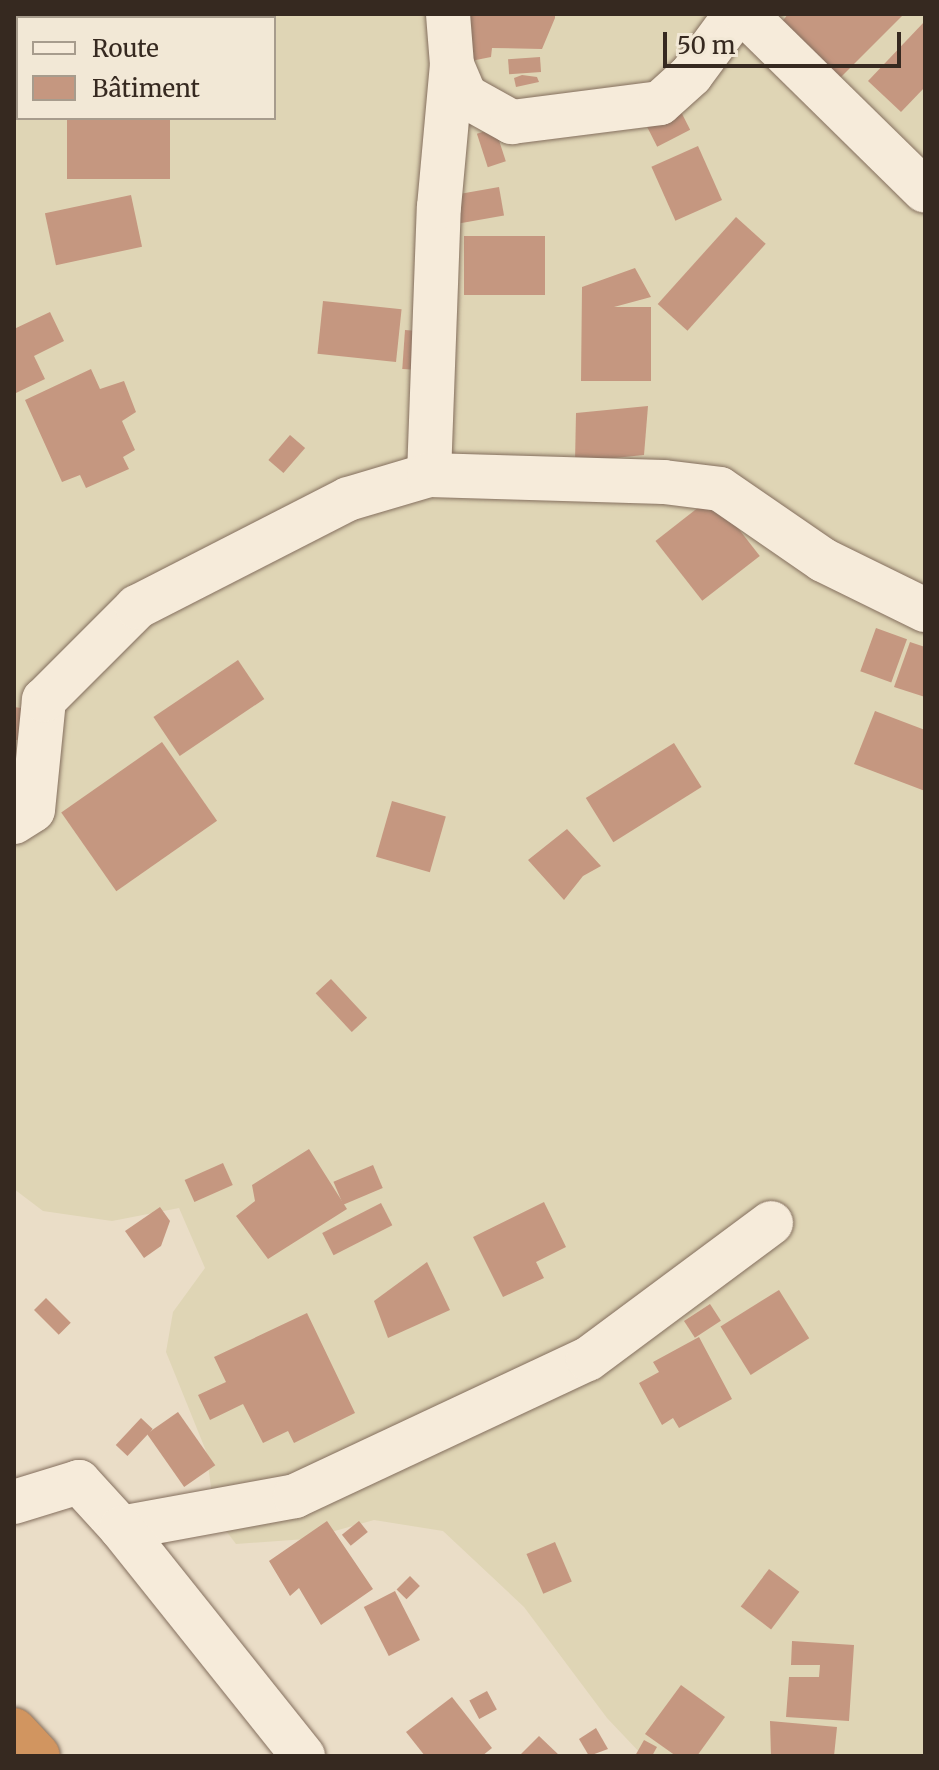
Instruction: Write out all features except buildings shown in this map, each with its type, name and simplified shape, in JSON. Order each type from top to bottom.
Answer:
[{"type":"highway","points":[[14,1730],[38,1756]]},
{"type":"street","points":[[429,475],[439,207],[452,65],[448,14]]},
{"type":"street","points":[[452,65],[465,96],[512,122],[660,103],[691,75],[736,14]]},
{"type":"street","points":[[745,14],[925,191]]},
{"type":"street","points":[[14,822],[33,810],[44,700],[137,607],[348,499],[429,475],[664,482],[720,489],[823,560],[925,610]]},
{"type":"street","points":[[121,1528],[295,1496],[574,1366],[771,1223]]},
{"type":"street","points":[[14,1502],[79,1482],[121,1528],[303,1756]]},
{"type":"shaded area","points":[[14,14],[925,14],[925,1756],[643,1756],[607,1718],[524,1607],[443,1531],[374,1520],[306,1539],[236,1544],[215,1516],[206,1451],[166,1352],[173,1312],[205,1268],[179,1208],[112,1221],[43,1211],[14,1189]]}]
